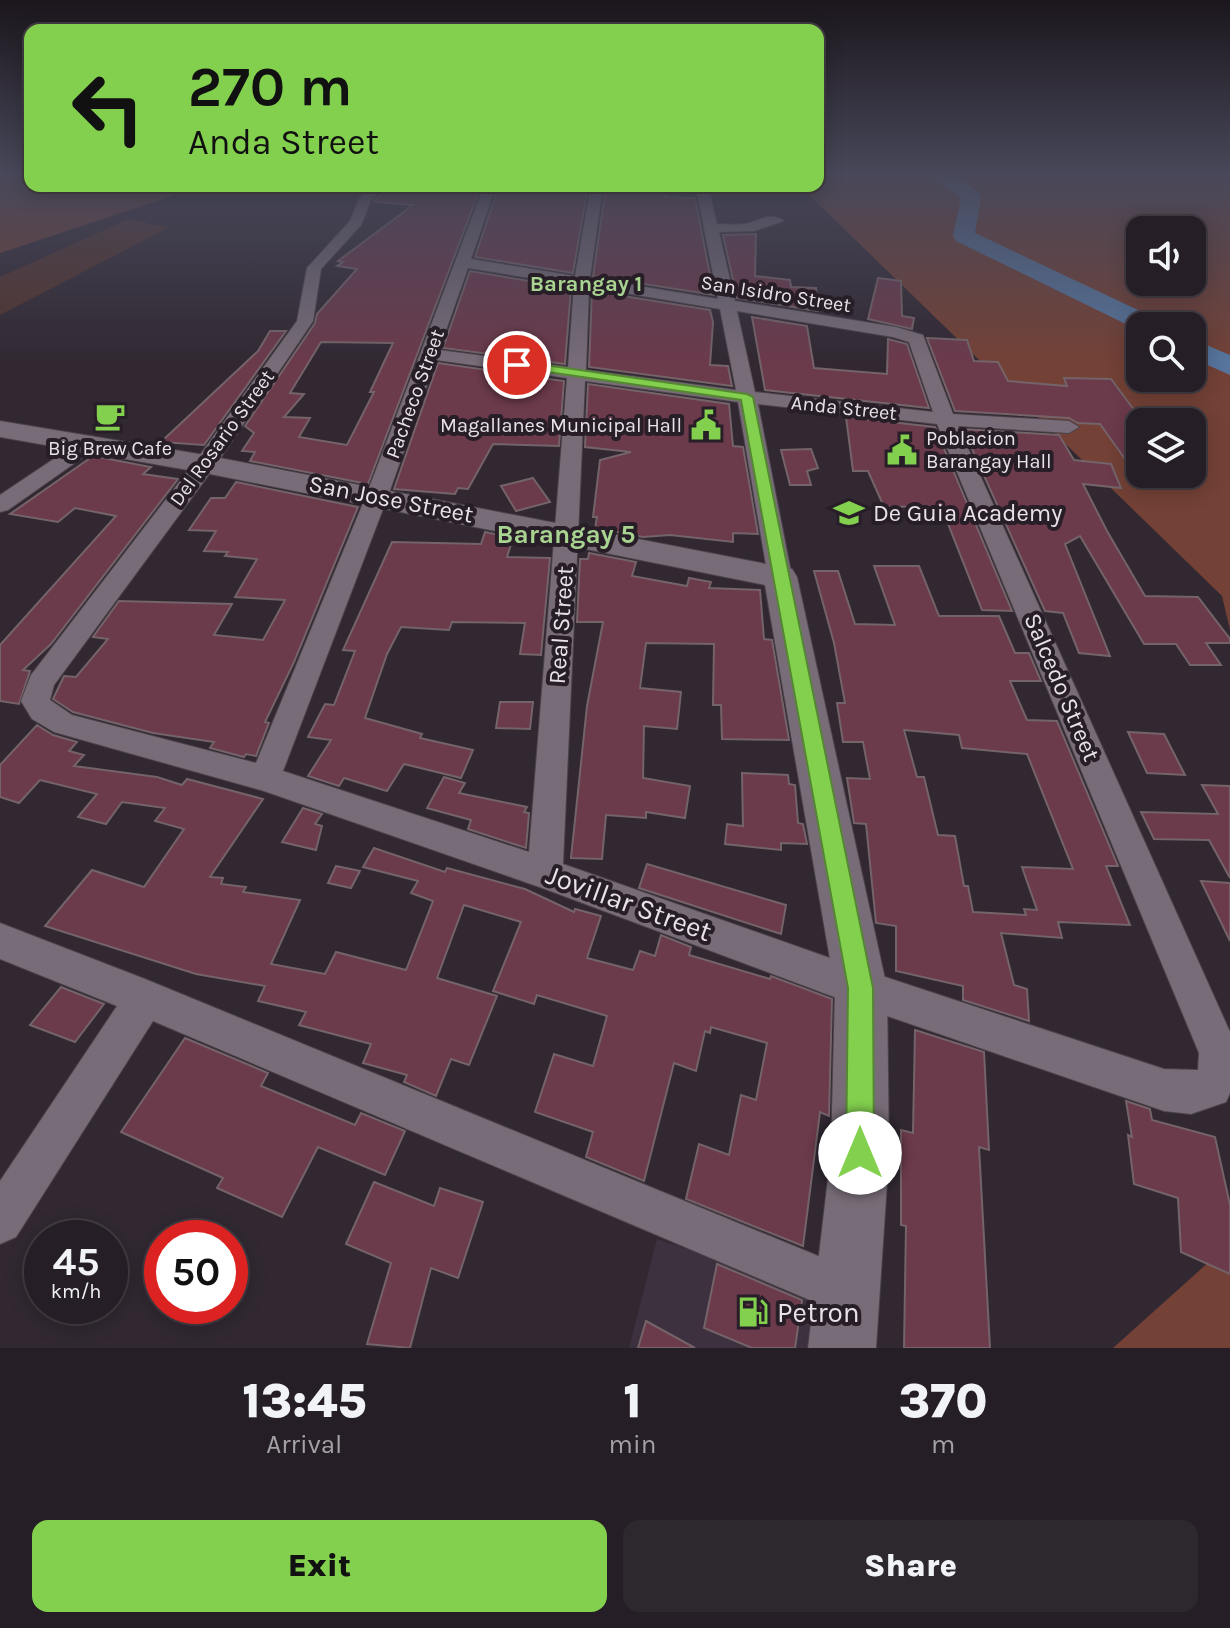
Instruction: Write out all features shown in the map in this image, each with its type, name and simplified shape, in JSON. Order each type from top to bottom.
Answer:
[{"type":"main road","name":"San Jose Street","points":[[0,429],[92,442],[377,496],[780,577]]},
{"type":"main road","points":[[780,577],[861,988],[860,1153],[842,1348]]},
{"type":"street","name":"Del Rosario Street","points":[[41,682],[205,464],[305,321],[314,268],[342,237]]},
{"type":"street","name":"Pacheco Street","points":[[265,778],[377,496],[471,237]]},
{"type":"street","name":"Real Street","points":[[545,873],[582,282],[589,237]]},
{"type":"street","points":[[713,237],[747,397],[780,577]]},
{"type":"street","name":"San Isidro Street","points":[[461,262],[896,332]]},
{"type":"street","name":"Salcedo Street","points":[[896,332],[913,337],[921,345],[945,419],[1219,1053]]},
{"type":"street","name":"Anda Street","points":[[430,354],[747,397],[945,419],[1069,427]]},
{"type":"street","points":[[0,505],[92,442]]},
{"type":"street","name":"Jovillar Street","points":[[41,682],[35,701],[42,711],[64,724],[265,778],[545,873],[861,988],[1164,1090],[1191,1093],[1211,1087],[1218,1074],[1219,1053]]},
{"type":"street","points":[[0,941],[145,998],[845,1291]]},
{"type":"street","points":[[0,1221],[145,998]]},
{"type":"shaded area","points":[[0,237],[49,237],[0,253]]},
{"type":"shaded area","points":[[89,237],[151,237],[0,315],[0,277]]},
{"type":"shaded area","points":[[852,237],[1126,237],[1126,296],[1206,296],[1206,237],[1230,237],[1230,630],[1222,596]]},
{"type":"shaded area","points":[[657,1239],[816,1293],[810,1348],[629,1348]]},
{"type":"shaded area","points":[[1230,1243],[1230,1348],[1113,1348]]},
{"type":"building","points":[[370,237],[462,237],[368,484],[250,461],[255,452],[242,451],[254,433],[245,426],[315,323],[317,314],[357,269],[337,266],[343,262],[338,261]],"holes":[[[321,342],[393,343],[370,392],[374,392],[347,445],[299,437],[310,418],[284,417],[304,394],[290,393]]]},
{"type":"building","points":[[482,237],[579,237],[573,273],[475,257]]},
{"type":"building","points":[[599,237],[703,237],[714,295],[593,276]]},
{"type":"building","points":[[723,237],[756,237],[755,276],[790,280],[791,287],[816,288],[818,311],[737,298]]},
{"type":"building","points":[[470,271],[571,288],[565,364],[443,348]]},
{"type":"building","points":[[878,278],[901,281],[902,316],[914,318],[912,329],[868,319]]},
{"type":"building","points":[[592,291],[710,310],[713,322],[710,365],[728,366],[732,386],[589,367]]},
{"type":"building","points":[[752,317],[807,326],[814,368],[887,374],[888,339],[907,344],[929,408],[765,390]]},
{"type":"building","points":[[270,331],[286,331],[204,445],[161,442],[258,351]]},
{"type":"building","points":[[927,338],[967,340],[974,361],[998,362],[1008,381],[1067,386],[1064,378],[1111,379],[1133,408],[1126,408],[1126,460],[1100,424],[1078,423],[1069,418],[955,411]]},
{"type":"building","points":[[438,363],[564,381],[559,446],[493,444],[468,489],[458,488],[455,494],[394,489]]},
{"type":"building","points":[[588,384],[729,404],[733,446],[743,447],[758,534],[733,533],[733,542],[670,535],[643,537],[595,528],[597,517],[593,517],[600,460],[631,452],[585,447]]},
{"type":"building","points":[[846,417],[935,427],[1012,611],[982,610],[941,506],[884,507],[868,471],[853,471]]},
{"type":"building","points":[[963,429],[1059,435],[1074,460],[1111,464],[1121,488],[1083,484],[1107,531],[1145,596],[1198,597],[1230,639],[1230,643],[1206,643],[1221,665],[1190,665],[1176,644],[1144,644],[1080,536],[1065,544],[1110,656],[1079,653],[1063,613],[1045,611]]},
{"type":"building","points":[[811,449],[818,468],[807,471],[811,485],[790,485],[781,450]]},
{"type":"building","points":[[93,456],[151,467],[143,474],[178,479],[51,644],[23,670],[30,671],[19,704],[0,701],[0,645],[116,516],[75,508],[58,522],[10,514]]},
{"type":"building","points":[[533,478],[550,502],[516,511],[501,486]]},
{"type":"building","points":[[236,482],[358,507],[294,662],[265,722],[269,723],[256,756],[246,754],[244,757],[210,748],[214,742],[153,733],[73,712],[53,699],[64,676],[76,677],[108,639],[93,637],[119,601],[232,604],[214,635],[263,640],[285,600],[235,597],[257,559],[225,556],[228,552],[204,551],[216,531],[189,530],[211,498],[225,498]]},
{"type":"building","points":[[485,532],[513,538],[507,557],[550,558],[541,655],[520,654],[525,623],[452,622],[449,630],[401,627],[387,654],[365,718],[422,734],[420,738],[473,750],[461,778],[404,764],[387,791],[344,778],[339,786],[308,776],[331,740],[308,737],[325,704],[334,705],[355,651],[343,650],[392,542],[481,544]]},
{"type":"building","points":[[589,553],[636,562],[632,576],[687,586],[689,578],[711,582],[709,588],[760,590],[764,639],[772,640],[789,740],[722,739],[721,705],[713,705],[714,644],[646,643],[640,688],[681,692],[677,729],[644,726],[643,778],[690,786],[685,818],[646,812],[646,818],[606,815],[602,859],[571,858],[587,706],[603,622],[577,622],[580,559],[588,559]]},
{"type":"building","points":[[874,566],[919,566],[939,616],[999,616],[1015,653],[1029,653],[1041,681],[1010,681],[1027,720],[1057,721],[1118,866],[1106,866],[1130,925],[1058,922],[1062,938],[1001,933],[1014,985],[1027,989],[1029,1021],[963,1000],[963,986],[896,971],[896,926],[876,923],[866,824],[854,823],[847,778],[870,779],[863,742],[843,742],[837,703],[845,703],[834,643],[814,571],[838,571],[855,624],[895,625]],"holes":[[[904,730],[959,735],[962,748],[1027,754],[1073,869],[1022,867],[1037,910],[1024,909],[1026,915],[973,912],[968,886],[964,886],[955,836],[938,835],[924,777],[917,777]]]},
{"type":"building","points":[[500,702],[533,702],[530,729],[496,728]]},
{"type":"building","points":[[37,725],[53,735],[77,742],[69,751],[84,755],[74,766],[157,777],[182,785],[187,779],[263,799],[210,877],[223,878],[221,884],[246,887],[243,892],[300,900],[271,964],[325,974],[336,952],[406,970],[433,901],[411,893],[418,881],[363,867],[374,848],[445,872],[447,868],[525,889],[574,912],[575,909],[601,916],[587,958],[633,970],[640,951],[655,956],[661,935],[691,947],[689,955],[770,979],[771,976],[832,999],[829,1116],[820,1112],[803,1246],[686,1199],[699,1144],[729,1155],[741,1095],[756,1100],[767,1043],[711,1027],[710,1033],[705,1031],[696,1071],[674,1063],[644,1181],[586,1157],[593,1132],[535,1112],[554,1054],[593,1066],[607,1016],[537,995],[534,1004],[493,991],[521,922],[464,905],[437,978],[497,996],[469,1065],[451,1059],[436,1096],[404,1082],[407,1075],[363,1063],[371,1044],[299,1025],[306,1012],[258,1001],[265,986],[196,974],[45,926],[92,870],[144,887],[184,829],[155,821],[165,808],[122,802],[106,824],[78,817],[97,794],[40,780],[19,803],[0,797],[0,765]]},
{"type":"building","points":[[1128,732],[1164,734],[1185,775],[1147,773]]},
{"type":"building","points":[[742,773],[788,775],[789,784],[795,785],[798,823],[803,824],[807,844],[781,843],[781,850],[725,844],[727,824],[743,826]]},
{"type":"building","points":[[444,777],[465,783],[459,793],[527,807],[524,812],[529,813],[526,848],[468,829],[471,820],[427,808]]},
{"type":"building","points":[[1202,785],[1230,786],[1230,878],[1209,840],[1154,839],[1141,812],[1218,814]]},
{"type":"building","points":[[303,808],[322,814],[315,824],[322,826],[316,850],[282,842]]},
{"type":"building","points":[[647,864],[786,905],[781,934],[639,888]]},
{"type":"building","points":[[336,866],[360,871],[351,888],[328,883]]},
{"type":"building","points":[[1201,881],[1230,883],[1230,941]]},
{"type":"building","points":[[61,987],[104,1004],[75,1042],[30,1025]]},
{"type":"building","points":[[915,1030],[984,1052],[989,1150],[979,1147],[990,1348],[904,1348],[906,1226],[901,1225],[901,1130],[913,1133]]},
{"type":"building","points":[[185,1038],[268,1073],[261,1086],[355,1125],[361,1113],[405,1131],[385,1175],[318,1147],[282,1217],[217,1188],[223,1178],[121,1132]]},
{"type":"building","points":[[1126,1101],[1150,1109],[1152,1120],[1215,1137],[1230,1205],[1230,1274],[1181,1252],[1178,1198],[1134,1184],[1128,1135],[1132,1137]]},
{"type":"building","points":[[374,1182],[434,1206],[440,1188],[483,1202],[458,1278],[431,1268],[410,1348],[367,1344],[391,1263],[346,1244]]},
{"type":"building","name":"Petron","points":[[717,1264],[802,1300],[795,1348],[752,1348],[704,1328]]},
{"type":"building","points":[[646,1321],[695,1348],[638,1348]]},
{"type":"waterway","points":[[966,237],[1126,314]]},
{"type":"waterway","points":[[1206,354],[1230,366]]},
{"type":"place","name":"Big Brew Cafe","points":[[110,416]]},
{"type":"place","name":"Magallanes Municipal Hall","points":[[706,425]]},
{"type":"place","name":"Poblacion Barangay Hall","points":[[902,450]]},
{"type":"place","name":"De Guia Academy","points":[[849,513]]},
{"type":"place","name":"Petron","points":[[753,1312]]},
{"type":"district","name":"Barangay 1","points":[[586,284]]},
{"type":"district","name":"Barangay 5","points":[[566,534]]},
{"type":"route","points":[[517,365],[747,397],[861,988],[860,1153]]}]
